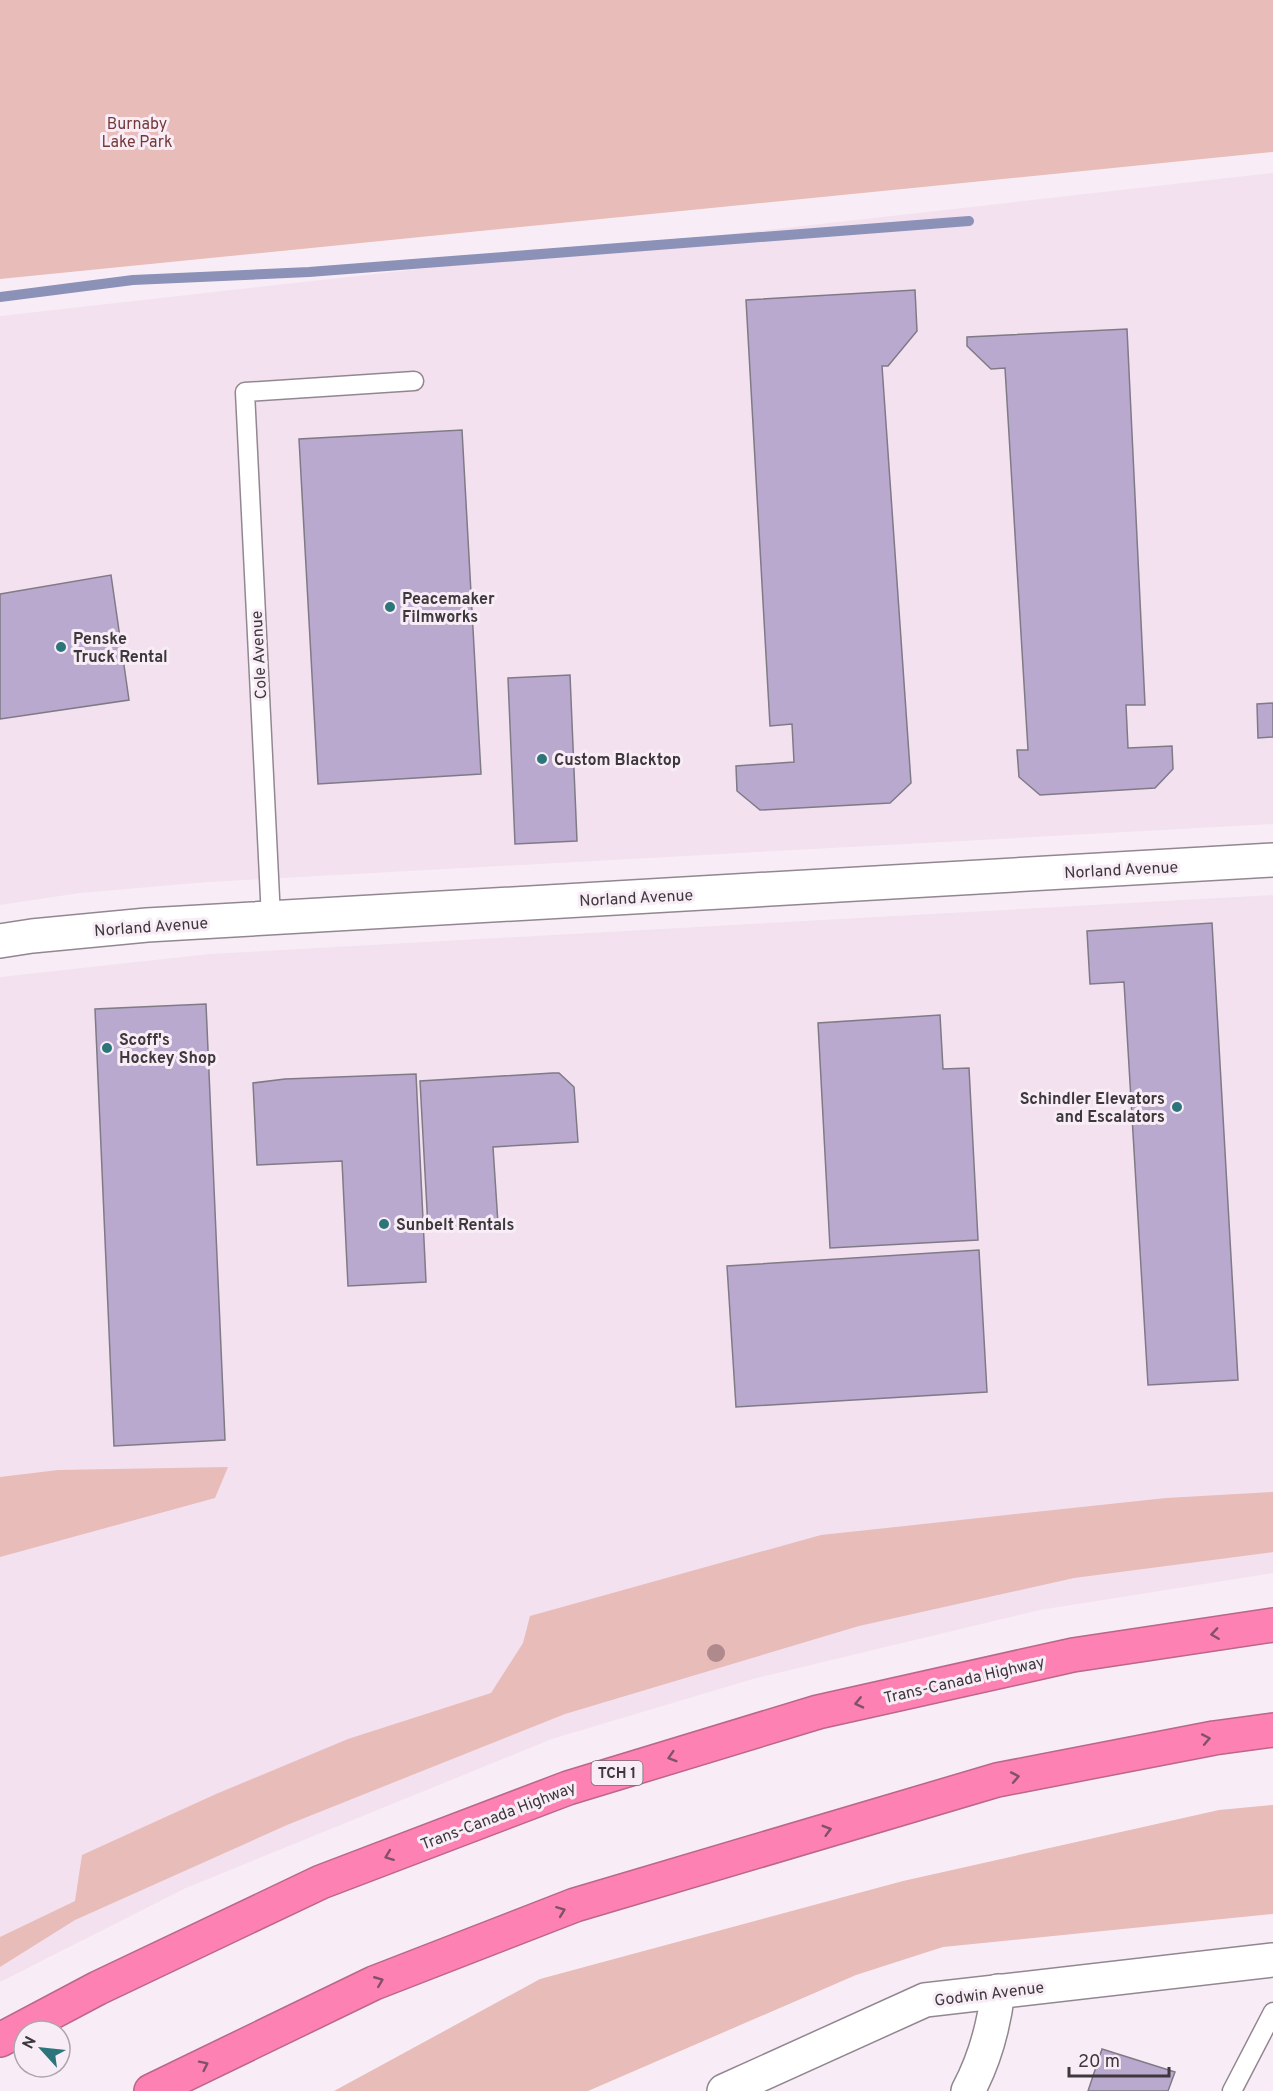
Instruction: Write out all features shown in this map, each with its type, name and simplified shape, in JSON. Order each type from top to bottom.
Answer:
[{"type":"highway","name":"Trans-Canada Highway","points":[[0,2040],[98,1988],[321,1882],[568,1788],[818,1712],[1073,1655],[1273,1625]]},
{"type":"highway","points":[[151,2091],[374,1983],[575,1905],[997,1780],[1214,1738],[1273,1730]]},
{"type":"street","name":"Norland Avenue","points":[[0,942],[32,936],[147,925],[1273,860]]},
{"type":"street","name":"Godwin Avenue","points":[[724,2091],[925,2000],[1273,1960]]},
{"type":"street","points":[[968,2091],[977,2075],[995,2012],[998,1991]]},
{"type":"lane","name":"Cole Avenue","points":[[271,918],[245,392],[414,381]]},
{"type":"lane","points":[[1233,2091],[1273,2012]]},
{"type":"shaded area","points":[[1273,173],[1273,824],[209,882],[80,893],[0,905],[0,316]]},
{"type":"shaded area","points":[[1273,895],[1273,1573],[1040,1610],[753,1679],[552,1739],[186,1888],[0,1982],[0,977],[209,954]]},
{"type":"green space","name":"Burnaby Lake Park","points":[[0,0],[1273,0],[1273,152],[0,279]]},
{"type":"green space","points":[[228,1467],[215,1498],[0,1557],[0,1477],[58,1470]]},
{"type":"green space","points":[[1273,1492],[1273,1552],[1074,1578],[859,1626],[565,1714],[287,1825],[75,1920],[0,1967],[0,1937],[75,1901],[82,1855],[216,1794],[348,1739],[491,1693],[523,1643],[530,1616],[821,1535],[1166,1498]]},
{"type":"green space","points":[[1273,1805],[1273,1914],[943,1947],[856,1975],[588,2091],[334,2091],[540,1979],[903,1881],[1219,1810]]},
{"type":"building","points":[[915,290],[917,331],[888,366],[882,366],[911,783],[890,803],[760,810],[737,791],[736,766],[794,762],[792,724],[770,726],[746,300]]},
{"type":"building","points":[[1127,329],[1145,705],[1126,705],[1128,748],[1172,746],[1173,769],[1155,788],[1040,795],[1019,777],[1017,750],[1028,750],[1005,368],[991,369],[967,346],[967,337]]},
{"type":"building","name":"Peacemaker Filmworks","points":[[462,430],[481,774],[318,784],[299,439]]},
{"type":"building","name":"Penske Truck Rental","points":[[111,575],[129,700],[0,719],[0,594]]},
{"type":"building","name":"Custom Blacktop","points":[[570,675],[577,841],[515,844],[508,678]]},
{"type":"building","points":[[1273,703],[1273,737],[1258,738],[1257,704]]},
{"type":"building","name":"Schindler Elevators and Escalators","points":[[1212,923],[1238,1380],[1148,1385],[1124,982],[1090,984],[1087,931]]},
{"type":"building","points":[[206,1004],[225,1440],[114,1446],[95,1009]]},
{"type":"building","points":[[940,1015],[943,1069],[969,1068],[978,1240],[830,1248],[818,1023]]},
{"type":"building","points":[[559,1073],[574,1087],[578,1142],[493,1147],[498,1224],[428,1228],[420,1081]]},
{"type":"building","name":"Sunbelt Rentals","points":[[416,1074],[426,1282],[348,1286],[342,1161],[257,1165],[253,1083],[285,1079]]},
{"type":"building","points":[[979,1250],[987,1392],[736,1407],[727,1266]]},
{"type":"building","points":[[1102,2049],[1175,2072],[1168,2091],[1088,2091]]},
{"type":"waterway","points":[[0,297],[133,280],[309,272],[969,221]]},
{"type":"place","name":"Peacemaker Filmworks","points":[[390,607]]},
{"type":"place","name":"Penske Truck Rental","points":[[61,647]]},
{"type":"place","name":"Custom Blacktop","points":[[542,759]]},
{"type":"place","name":"Scoff's Hockey Shop","points":[[107,1048]]},
{"type":"place","name":"Schindler Elevators and Escalators","points":[[1177,1107]]},
{"type":"place","name":"Sunbelt Rentals","points":[[384,1224]]}]
